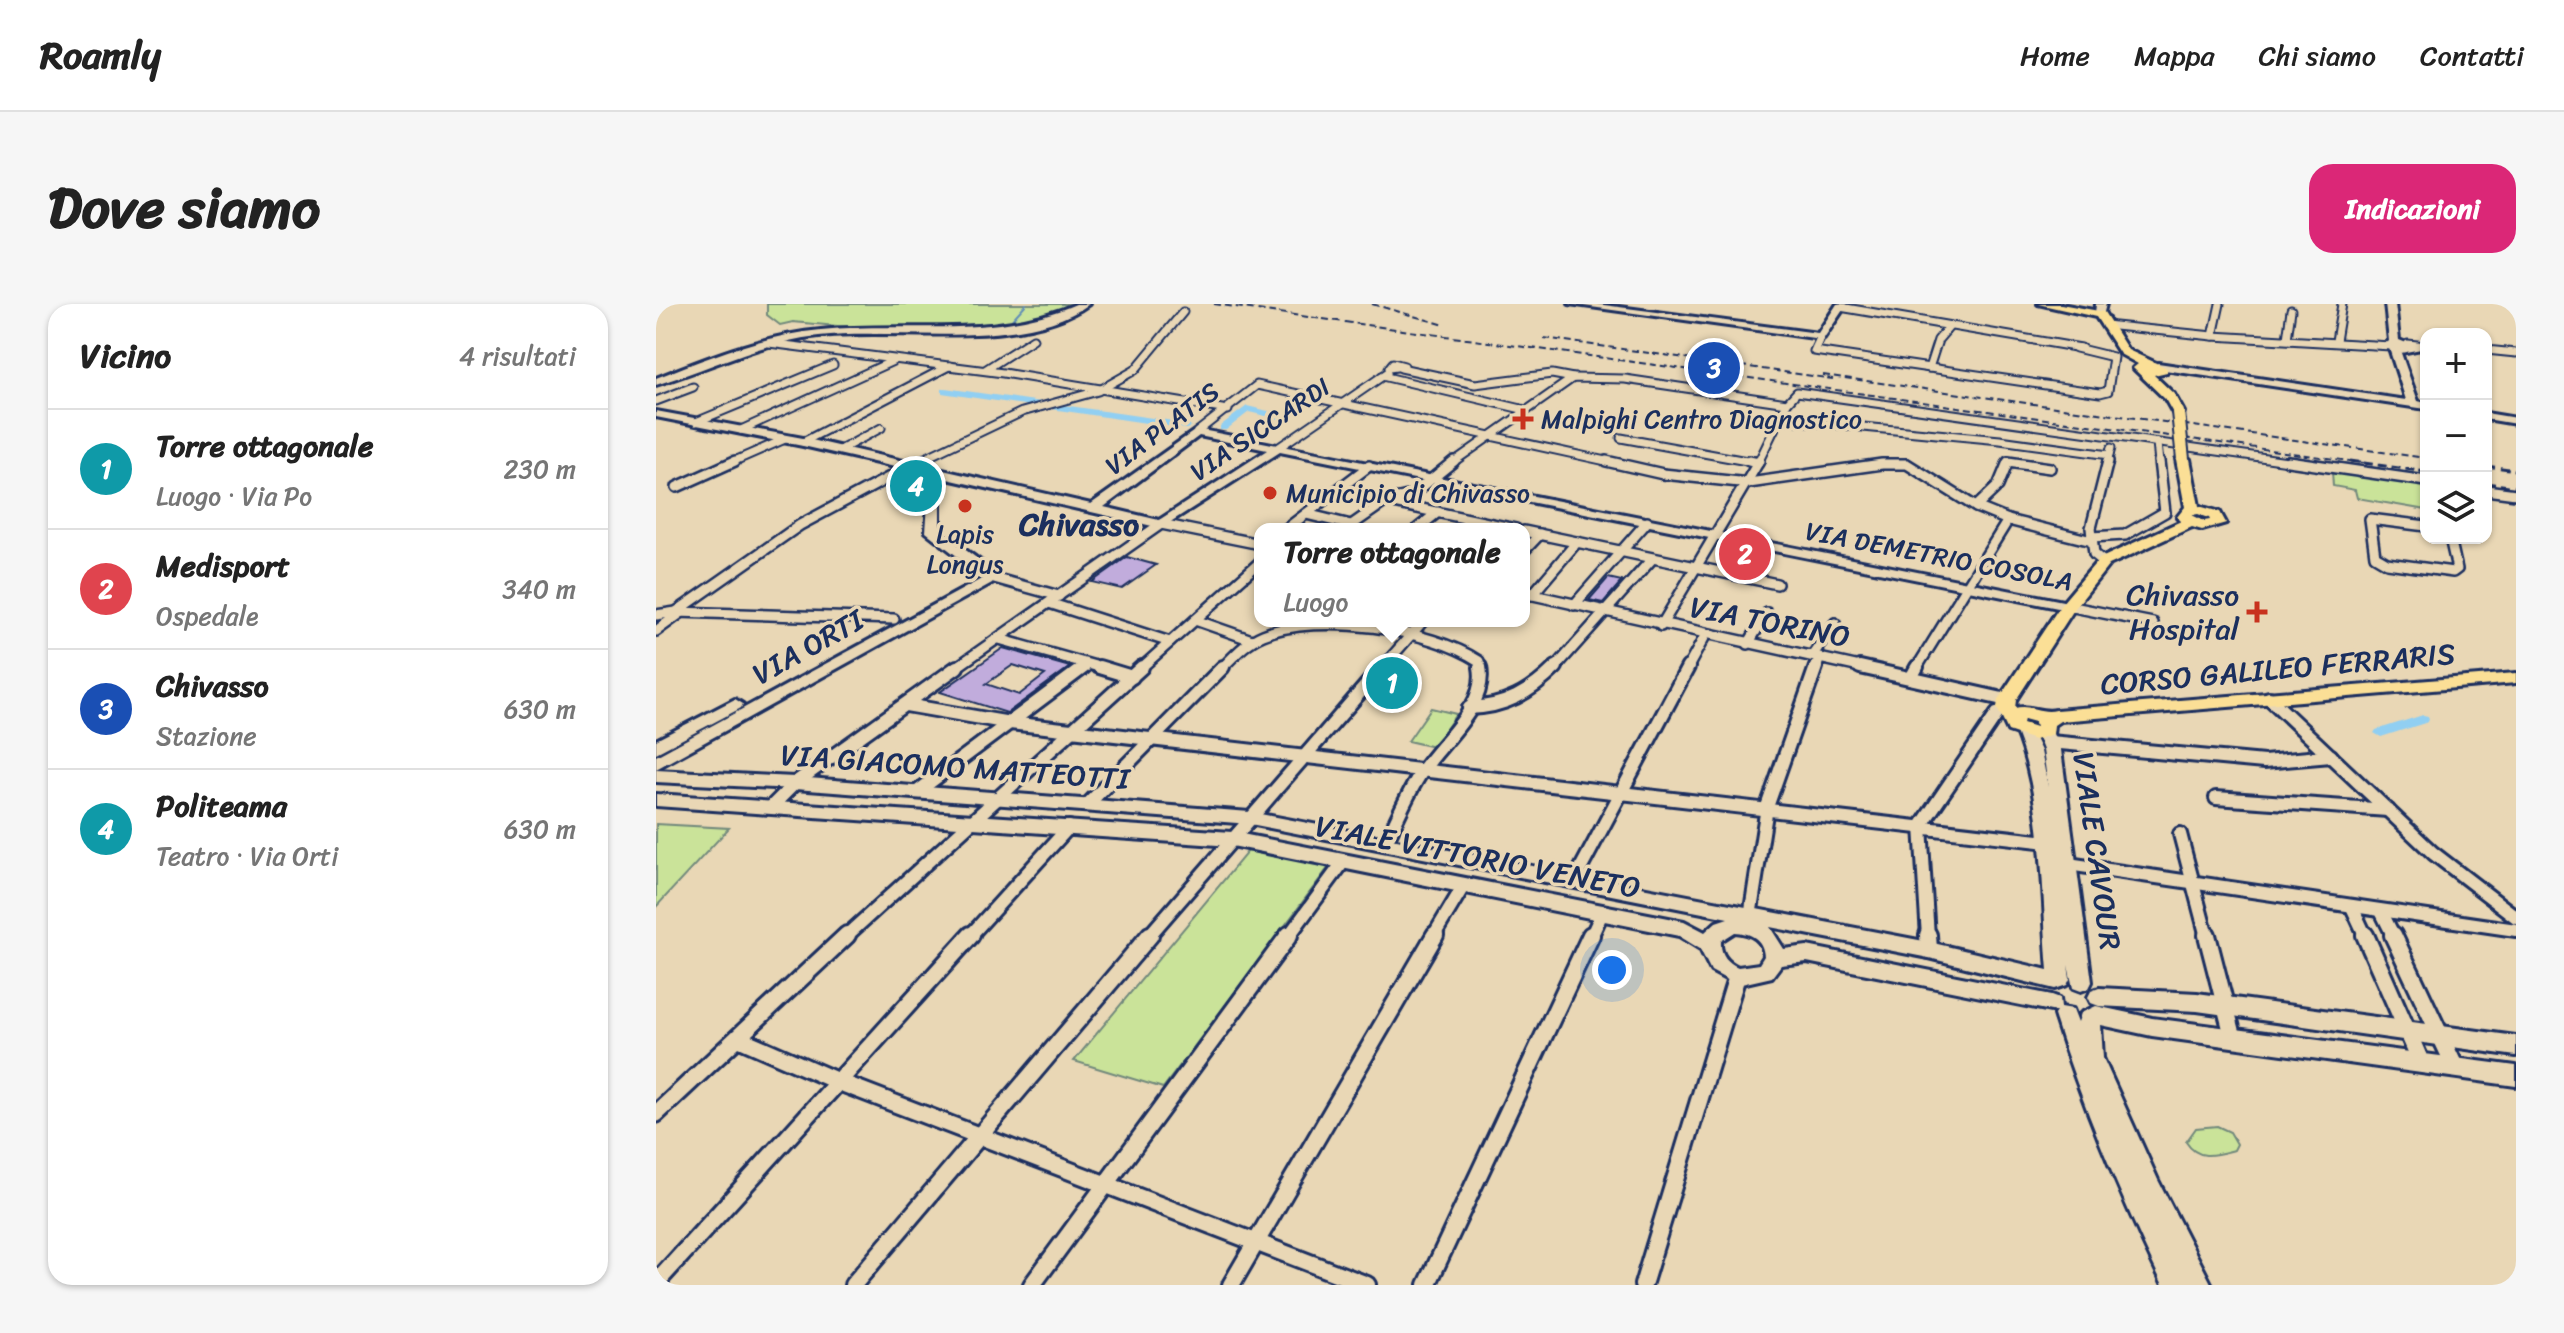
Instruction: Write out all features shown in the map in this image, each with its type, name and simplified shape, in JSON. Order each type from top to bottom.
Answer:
[{"type":"main road","points":[[656,382],[725,354],[769,343],[844,331],[990,330],[1043,321],[1084,304]]},
{"type":"main road","points":[[1574,304],[1821,336],[1841,306]]},
{"type":"main road","points":[[2011,712],[2068,606],[2104,562],[2192,516],[2178,412],[2170,397],[2151,370],[2124,352],[2103,317],[2043,304]]},
{"type":"main road","points":[[2390,304],[2405,346],[2413,404]]},
{"type":"main road","points":[[2103,317],[2106,335],[2117,353],[2151,370],[2188,370],[2420,405]]},
{"type":"main road","points":[[656,414],[840,450],[910,466],[941,479],[1161,524]]},
{"type":"main road","points":[[2492,417],[2516,421]]},
{"type":"main road","name":"VIA DEMETRIO COSOLA","points":[[1197,432],[2068,606]]},
{"type":"main road","name":"VIA PLATIS","points":[[1094,508],[1197,432]]},
{"type":"main road","name":"VIA SICCARDI","points":[[1161,524],[1278,448]]},
{"type":"main road","points":[[941,479],[934,503],[933,532],[986,576]]},
{"type":"main road","name":"VIA ORTI","points":[[656,747],[969,578],[986,576]]},
{"type":"main road","name":"VIA ORTI","points":[[656,763],[986,576]]},
{"type":"main road","name":"CORSO GALILEO FERRARIS","points":[[2011,712],[2023,712],[2044,727],[2056,716],[2516,678]]},
{"type":"main road","name":"VIALE CAVOUR","points":[[2011,712],[2032,751],[2048,842],[2057,979],[2047,990],[2080,1010]]},
{"type":"main road","name":"VIALE CAVOUR","points":[[2044,727],[2068,864],[2081,982]]},
{"type":"main road","points":[[681,748],[691,769],[705,776]]},
{"type":"main road","name":"VIA GIACOMO MATTEOTTI","points":[[656,776],[705,776],[1250,818]]},
{"type":"main road","name":"VIA GIACOMO MATTEOTTI","points":[[656,800],[1232,839]]},
{"type":"main road","name":"VIALE VITTORIO VENETO","points":[[1250,818],[1717,909],[1754,923]]},
{"type":"main road","name":"VIALE VITTORIO VENETO","points":[[1232,839],[1684,929],[1708,944]]},
{"type":"main road","points":[[1754,923],[1770,938],[1775,958]]},
{"type":"main road","points":[[2177,1285],[2131,1190],[2077,1056],[2080,1010],[2081,982],[1929,950],[1754,923],[1720,929],[1708,944],[1708,952],[1718,968],[1737,976],[1765,971],[1775,958],[1807,954],[2080,1010],[2152,1027],[2516,1076]]},
{"type":"main road","points":[[2080,1010],[2223,1005],[2516,1046]]},
{"type":"main road","points":[[2080,1010],[2092,1058],[2149,1188],[2199,1285]]},
{"type":"street","points":[[2213,336],[2220,304]]},
{"type":"street","points":[[2336,341],[2336,321],[2341,320],[2342,304]]},
{"type":"street","points":[[1841,306],[2117,353]]},
{"type":"street","points":[[2287,339],[2291,310]]},
{"type":"street","points":[[656,631],[800,525],[910,466],[1038,406],[1098,391],[1135,370],[1183,312]]},
{"type":"street","points":[[2103,317],[2213,336],[2405,346]]},
{"type":"street","points":[[1929,368],[1938,340],[1950,326]]},
{"type":"street","points":[[1821,336],[1814,351],[2100,393],[2108,391],[2113,357],[2076,348]]},
{"type":"street","points":[[985,370],[1033,339]]},
{"type":"street","points":[[769,343],[985,370],[1228,410]]},
{"type":"street","points":[[2492,351],[2516,353]]},
{"type":"street","points":[[741,430],[895,360]]},
{"type":"street","points":[[696,422],[833,365]]},
{"type":"street","points":[[803,442],[949,366]]},
{"type":"street","points":[[1391,371],[1496,388],[1517,376],[1552,374],[1573,378],[1594,377],[1787,403]]},
{"type":"street","points":[[1391,371],[1526,410]]},
{"type":"street","name":"VIA SICCARDI","points":[[1278,448],[1391,371]]},
{"type":"street","points":[[1354,523],[1386,501],[1412,495],[1485,437],[1573,378]]},
{"type":"street","name":"VIA PLATIS","points":[[1197,432],[1257,385],[1343,403]]},
{"type":"street","points":[[656,401],[693,387]]},
{"type":"street","points":[[1661,626],[1718,537],[1795,393],[2420,480]]},
{"type":"street","points":[[1343,403],[1485,437],[1663,474],[1749,483],[1882,464],[1907,464],[1976,507],[2008,520],[2092,539],[2125,535],[2154,522],[2165,512],[2157,443]]},
{"type":"street","points":[[1779,419],[2000,440],[2109,455]]},
{"type":"street","points":[[840,450],[881,428]]},
{"type":"street","points":[[2104,562],[2094,554],[2092,539],[2114,437]]},
{"type":"street","points":[[1621,438],[1758,463]]},
{"type":"street","points":[[677,487],[785,439]]},
{"type":"street","points":[[1976,507],[1998,486],[2008,462],[2050,468]]},
{"type":"street","points":[[1294,523],[1369,466]]},
{"type":"street","points":[[1337,491],[1438,512],[1473,523]]},
{"type":"street","points":[[2492,491],[2516,494]]},
{"type":"street","points":[[1424,523],[1438,512]]},
{"type":"street","points":[[1306,514],[1335,523]]},
{"type":"street","points":[[2420,525],[2370,519],[2375,556],[2387,563],[2453,572],[2457,569],[2451,544]]},
{"type":"street","points":[[1911,678],[2008,520]]},
{"type":"street","points":[[1574,605],[1618,551],[1647,522]]},
{"type":"street","points":[[772,806],[795,783],[1161,524],[1254,543]]},
{"type":"street","points":[[1530,532],[1697,570],[1777,584]]},
{"type":"street","points":[[1530,545],[1540,534]]},
{"type":"street","points":[[1530,592],[1577,542]]},
{"type":"street","points":[[1469,708],[1487,710],[1504,704],[1547,678],[1602,612],[1652,559]]},
{"type":"street","points":[[656,1114],[996,797],[1254,567]]},
{"type":"street","points":[[986,576],[1059,596]]},
{"type":"street","name":"VIA TORINO","points":[[1530,594],[1705,636],[1911,678],[2011,712]]},
{"type":"street","points":[[1049,603],[1170,642]]},
{"type":"street","name":"VIA DEMETRIO COSOLA","points":[[2068,606],[2153,623]]},
{"type":"street","points":[[656,615],[679,612],[894,619]]},
{"type":"street","points":[[1748,644],[1767,613]]},
{"type":"street","points":[[1195,620],[1252,640]]},
{"type":"street","points":[[1754,923],[1767,807],[1816,657],[1835,623]]},
{"type":"street","points":[[1087,805],[1149,738],[1252,640],[1278,627]]},
{"type":"street","points":[[1337,627],[1411,635],[1463,650],[1479,661],[1480,685],[1469,708],[1421,771],[1385,844]]},
{"type":"street","points":[[853,1285],[1250,818],[1309,755],[1418,627]]},
{"type":"street","points":[[1574,881],[1705,636]]},
{"type":"street","points":[[999,639],[1132,677]]},
{"type":"street","points":[[917,792],[1087,665]]},
{"type":"street","points":[[2269,698],[2433,853],[2516,917]]},
{"type":"street","points":[[906,705],[1010,723],[1309,755],[1421,771],[1621,790],[2048,842]]},
{"type":"street","points":[[1929,950],[1921,826],[2011,712]]},
{"type":"street","points":[[2044,727],[2264,762],[2331,756]]},
{"type":"street","points":[[2216,798],[2388,810]]},
{"type":"street","points":[[656,1283],[1069,827]]},
{"type":"street","points":[[2180,834],[2233,1036]]},
{"type":"street","points":[[1032,1285],[1344,861]]},
{"type":"street","points":[[2068,864],[2516,930]]},
{"type":"street","points":[[1231,1285],[1464,885]]},
{"type":"street","points":[[2352,907],[2421,1062]]},
{"type":"street","points":[[2381,911],[2455,1067]]},
{"type":"street","points":[[1427,1285],[1602,913]]},
{"type":"street","points":[[1643,1285],[1737,976]]},
{"type":"street","points":[[738,1038],[839,1082],[1367,1285]]},
{"type":"green space","points":[[767,304],[1080,304],[1015,326],[940,331],[793,322],[780,325],[767,315]]},
{"type":"green space","points":[[2332,471],[2420,484],[2420,509],[2357,498],[2355,490],[2333,486]]},
{"type":"green space","points":[[1431,708],[1456,714],[1434,747],[1408,741]]},
{"type":"green space","points":[[656,824],[729,828],[656,907]]},
{"type":"green space","points":[[1252,846],[1334,860],[1163,1088],[1074,1061]]},
{"type":"green space","points":[[2217,1126],[2230,1132],[2237,1144],[2234,1150],[2214,1155],[2201,1154],[2186,1142],[2196,1128]]},
{"type":"building","points":[[1127,557],[1156,565],[1122,589],[1092,582]]},
{"type":"building","points":[[1608,578],[1622,581],[1603,603],[1589,600]]},
{"type":"building","points":[[1003,648],[1070,667],[1007,713],[940,692]],"holes":[[[1013,665],[1045,675],[1019,695],[986,684]]]},
{"type":"waterway","points":[[1009,323],[1026,304]]},
{"type":"waterway","points":[[945,391],[1187,426]]},
{"type":"waterway","points":[[1223,428],[1247,409],[1278,416]]},
{"type":"waterway","points":[[2381,733],[2423,719]]},
{"type":"railway","points":[[1214,304],[2360,462]]},
{"type":"railway","points":[[1372,304],[1445,325]]},
{"type":"railway","points":[[1544,338],[1833,379]]},
{"type":"railway","points":[[1823,375],[2420,457]]},
{"type":"railway","points":[[2350,461],[2360,462]]},
{"type":"railway","points":[[2360,462],[2364,463]]},
{"type":"railway","points":[[2360,462],[2420,471]]},
{"type":"railway","points":[[2492,467],[2516,470]]},
{"type":"railway","points":[[2492,484],[2516,487]]},
{"type":"place","name":"Chivasso","points":[[1714,368]]},
{"type":"place","name":"Malpighi Centro Diagnostico","points":[[1523,419]]},
{"type":"place","name":"Politeama","points":[[916,486]]},
{"type":"place","name":"Municipio di Chivasso","points":[[1270,493]]},
{"type":"place","name":"Lapis Longus","points":[[965,506]]},
{"type":"place","name":"Medisport","points":[[1745,554]]},
{"type":"place","name":"Chivasso Hospital","points":[[2257,612]]},
{"type":"place","name":"Torre ottagonale","points":[[1392,683]]},
{"type":"district","name":"Chivasso","points":[[1079,524]]}]
